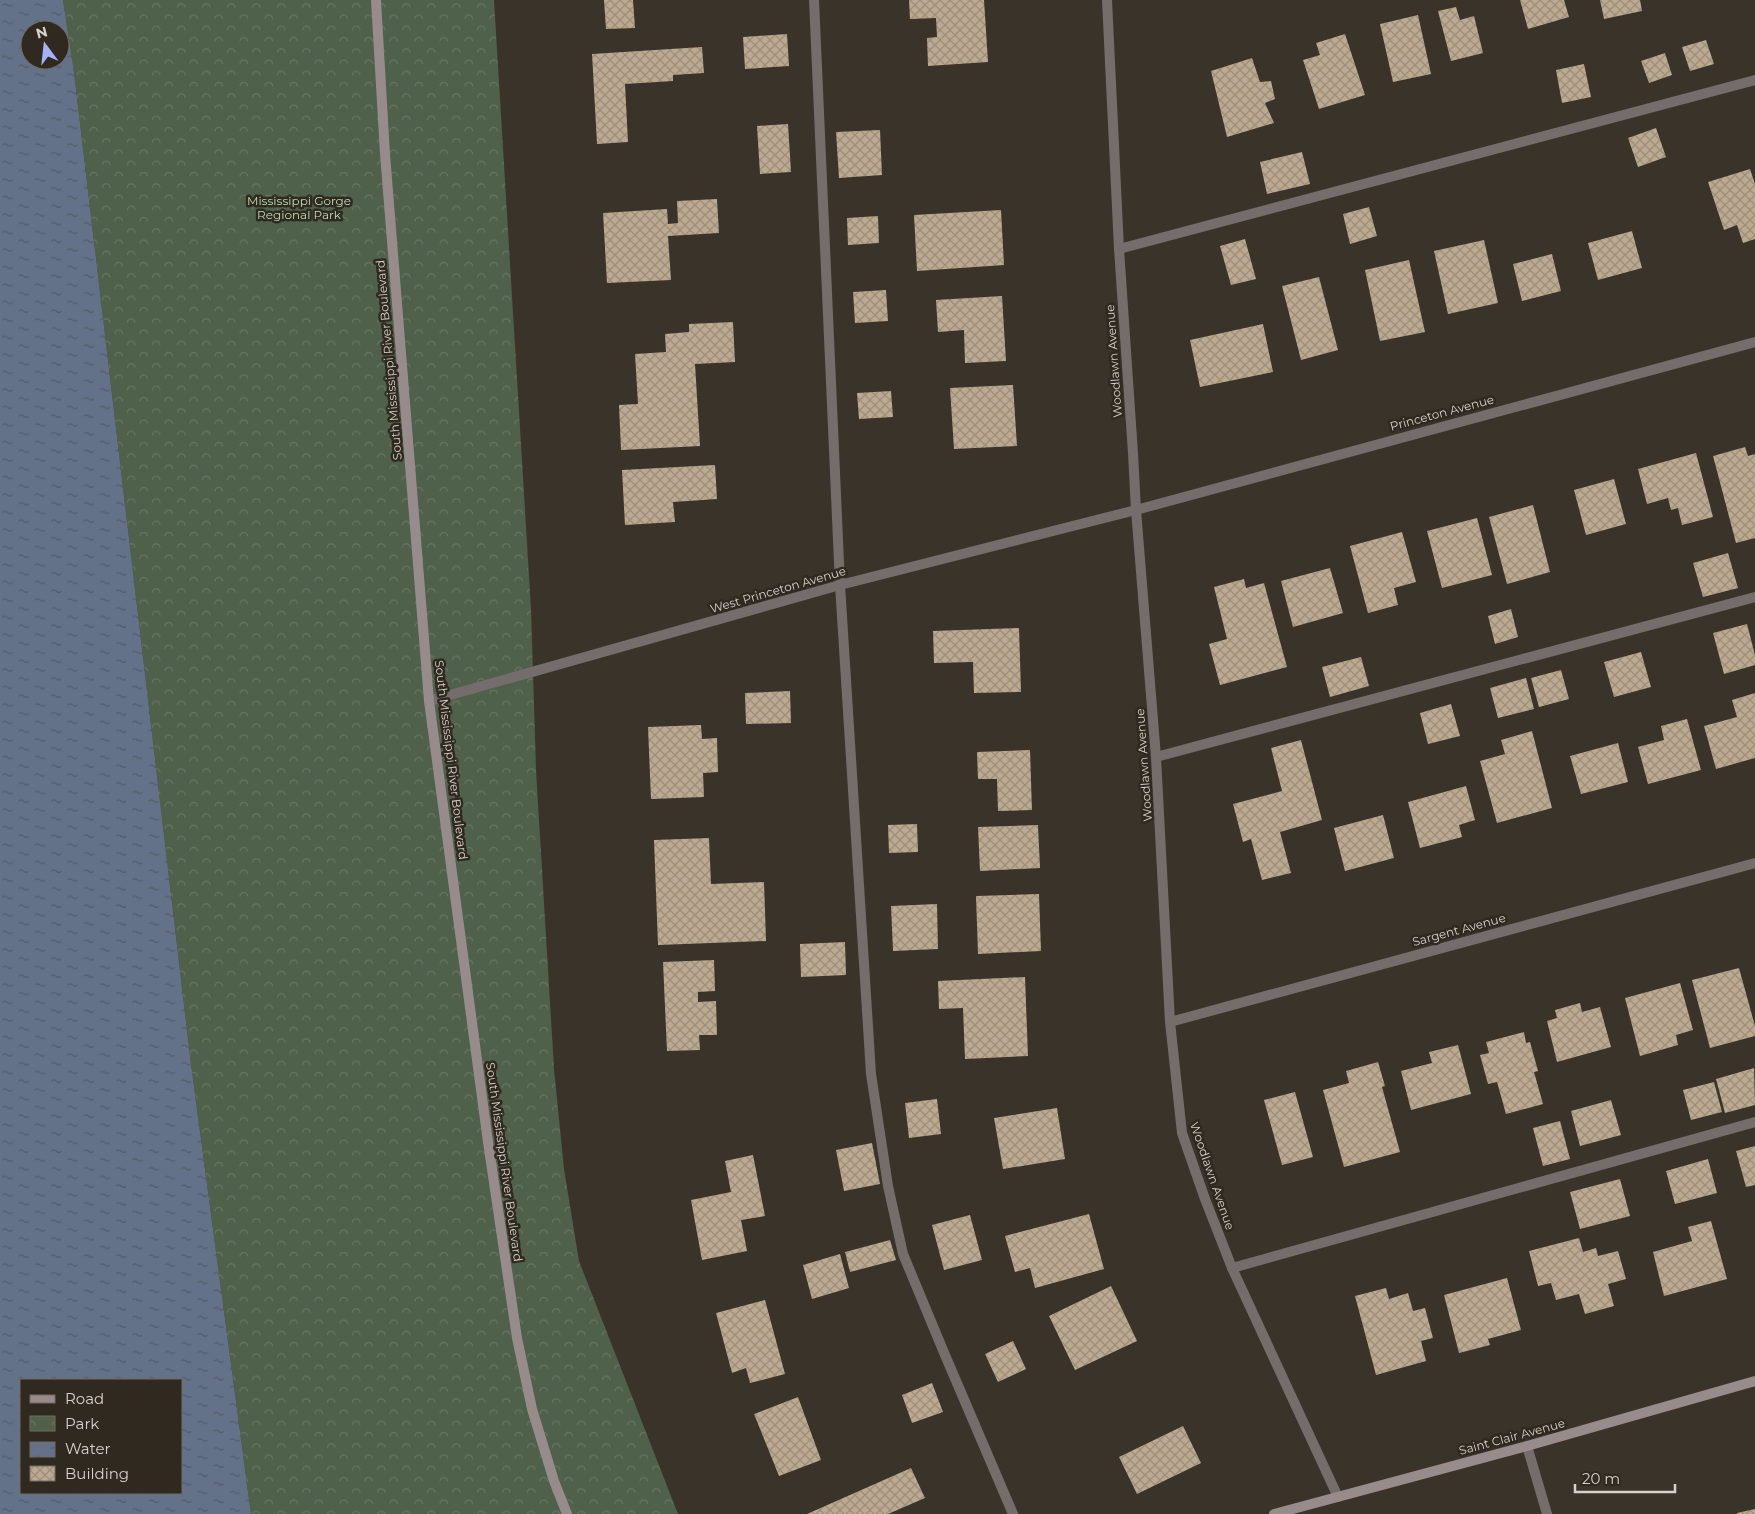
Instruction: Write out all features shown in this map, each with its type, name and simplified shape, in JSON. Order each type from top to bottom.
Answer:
[{"type":"street","name":"South Mississippi River Boulevard","points":[[376,0],[385,154],[428,701],[488,1142],[517,1338],[532,1408],[554,1481],[567,1514]]},
{"type":"street","points":[[814,0],[840,585],[871,1074],[888,1186],[904,1254],[1013,1514]]},
{"type":"street","name":"Woodlawn Avenue","points":[[1107,0],[1119,248],[1134,453],[1136,510],[1156,758],[1170,1022],[1182,1133],[1205,1200],[1232,1268],[1338,1497]]},
{"type":"street","points":[[1119,248],[1755,80]]},
{"type":"street","name":"Princeton Avenue","points":[[1136,510],[1755,342]]},
{"type":"street","name":"West Princeton Avenue","points":[[428,701],[840,585],[1136,510]]},
{"type":"street","points":[[1156,758],[1755,597]]},
{"type":"street","name":"Sargent Avenue","points":[[1170,1022],[1755,863]]},
{"type":"street","points":[[1232,1268],[1755,1122]]},
{"type":"street","name":"Saint Clair Avenue","points":[[1274,1514],[1755,1382]]},
{"type":"street","points":[[1527,1446],[1547,1514]]},
{"type":"green space","name":"Mississippi Gorge Regional Park","points":[[63,0],[494,0],[531,609],[536,770],[554,1069],[564,1169],[579,1261],[678,1514],[251,1514],[191,1064],[70,46],[70,20],[66,20]]},
{"type":"water","points":[[0,0],[63,0],[66,20],[20,20],[20,70],[70,70],[70,46],[191,1064],[251,1514],[0,1514]]},
{"type":"building","points":[[604,0],[633,0],[635,28],[606,29]]},
{"type":"building","points":[[909,0],[984,0],[988,62],[928,66],[927,38],[937,37],[936,18],[910,19]]},
{"type":"building","points":[[1520,0],[1564,0],[1569,17],[1528,29]]},
{"type":"building","points":[[1600,0],[1640,0],[1642,11],[1604,19]]},
{"type":"building","points":[[1456,7],[1460,20],[1474,16],[1483,53],[1451,61],[1438,11]]},
{"type":"building","points":[[1418,15],[1431,74],[1393,82],[1380,24]]},
{"type":"building","points":[[787,34],[789,66],[745,69],[743,37]]},
{"type":"building","points":[[1345,34],[1365,95],[1319,109],[1303,60],[1320,55],[1316,43]]},
{"type":"building","points":[[1706,40],[1714,64],[1690,71],[1682,47]]},
{"type":"building","points":[[702,47],[704,73],[673,75],[673,81],[625,84],[628,142],[597,144],[592,54]]},
{"type":"building","points":[[1665,53],[1672,75],[1649,83],[1641,61]]},
{"type":"building","points":[[1252,58],[1260,82],[1271,81],[1275,99],[1265,103],[1274,123],[1227,137],[1211,71]]},
{"type":"building","points":[[1584,64],[1591,97],[1562,103],[1556,70]]},
{"type":"building","points":[[788,124],[791,172],[760,174],[757,126]]},
{"type":"building","points":[[1656,128],[1666,157],[1638,167],[1628,138]]},
{"type":"building","points":[[880,130],[882,175],[839,178],[836,132]]},
{"type":"building","points":[[1302,152],[1310,184],[1267,194],[1260,162]]},
{"type":"building","points":[[1750,169],[1755,184],[1755,239],[1743,243],[1737,225],[1724,230],[1708,182]]},
{"type":"building","points":[[717,199],[719,233],[668,236],[671,280],[607,283],[603,213],[667,209],[668,224],[678,223],[677,201]]},
{"type":"building","points":[[1369,207],[1377,236],[1350,244],[1343,214]]},
{"type":"building","points":[[1001,210],[1004,265],[917,271],[914,215]]},
{"type":"building","points":[[878,216],[879,243],[848,245],[847,218]]},
{"type":"building","points":[[1632,231],[1642,268],[1598,280],[1588,243]]},
{"type":"building","points":[[1245,239],[1256,279],[1231,285],[1220,246]]},
{"type":"building","points":[[1484,240],[1498,303],[1448,314],[1434,251]]},
{"type":"building","points":[[1552,254],[1561,291],[1522,301],[1513,264]]},
{"type":"building","points":[[1409,260],[1425,332],[1380,341],[1365,270]]},
{"type":"building","points":[[1319,277],[1338,350],[1301,360],[1282,286]]},
{"type":"building","points":[[886,290],[888,321],[855,323],[853,292]]},
{"type":"building","points":[[1002,296],[1006,361],[965,363],[964,330],[938,332],[936,300]]},
{"type":"building","points":[[733,322],[735,362],[695,364],[700,446],[621,450],[619,405],[638,404],[635,354],[666,352],[665,334],[689,332],[689,324]]},
{"type":"building","points":[[1263,324],[1273,372],[1200,387],[1190,340]]},
{"type":"building","points":[[1013,385],[1017,446],[954,449],[950,388]]},
{"type":"building","points":[[891,391],[893,417],[859,419],[857,393]]},
{"type":"building","points":[[1745,447],[1748,456],[1755,454],[1755,538],[1736,543],[1713,456]]},
{"type":"building","points":[[1696,453],[1713,517],[1682,525],[1678,508],[1671,510],[1668,498],[1647,504],[1638,469]]},
{"type":"building","points":[[715,465],[717,499],[673,502],[675,522],[625,525],[622,470]]},
{"type":"building","points":[[1614,479],[1626,524],[1586,535],[1574,490]]},
{"type":"building","points":[[1533,505],[1550,572],[1507,584],[1489,517]]},
{"type":"building","points":[[1477,518],[1492,575],[1442,588],[1427,531]]},
{"type":"building","points":[[1402,532],[1416,582],[1394,588],[1398,605],[1368,613],[1350,546]]},
{"type":"building","points":[[1728,553],[1738,588],[1703,597],[1693,563]]},
{"type":"building","points":[[1330,568],[1343,613],[1293,627],[1281,581]]},
{"type":"building","points":[[1244,579],[1246,588],[1264,583],[1287,667],[1220,685],[1209,644],[1227,639],[1214,587]]},
{"type":"building","points":[[1511,609],[1518,637],[1495,644],[1488,616]]},
{"type":"building","points":[[1747,624],[1755,655],[1755,665],[1724,674],[1713,633]]},
{"type":"building","points":[[1019,628],[1021,692],[974,693],[973,662],[934,663],[933,631]]},
{"type":"building","points":[[1641,652],[1651,687],[1614,697],[1604,662]]},
{"type":"building","points":[[1361,657],[1369,686],[1330,697],[1322,667]]},
{"type":"building","points":[[1561,670],[1569,699],[1539,707],[1531,678]]},
{"type":"building","points":[[1526,678],[1534,709],[1498,718],[1490,688]]},
{"type":"building","points":[[790,691],[791,723],[746,724],[745,693]]},
{"type":"building","points":[[1755,693],[1755,758],[1716,769],[1704,726],[1737,717],[1732,700]]},
{"type":"building","points":[[1451,704],[1460,736],[1428,744],[1420,713]]},
{"type":"building","points":[[1687,719],[1701,770],[1648,784],[1638,747],[1664,740],[1661,726]]},
{"type":"building","points":[[701,725],[702,739],[717,738],[718,772],[703,773],[704,797],[651,799],[648,727]]},
{"type":"building","points":[[1532,731],[1552,808],[1497,823],[1480,761],[1505,754],[1501,740]]},
{"type":"building","points":[[1301,740],[1322,820],[1280,832],[1291,873],[1262,880],[1251,839],[1243,842],[1233,804],[1282,791],[1271,748]]},
{"type":"building","points":[[1618,743],[1628,782],[1581,794],[1570,756]]},
{"type":"building","points":[[1030,750],[1032,810],[998,811],[997,779],[978,779],[977,752]]},
{"type":"building","points":[[1466,786],[1475,820],[1459,825],[1462,837],[1420,848],[1408,802]]},
{"type":"building","points":[[1383,815],[1394,858],[1345,871],[1334,828]]},
{"type":"building","points":[[917,824],[918,852],[889,853],[888,825]]},
{"type":"building","points":[[1038,825],[1040,868],[980,871],[978,827]]},
{"type":"building","points":[[709,838],[711,884],[764,882],[766,941],[658,945],[654,840]]},
{"type":"building","points":[[1039,894],[1041,951],[978,954],[976,896]]},
{"type":"building","points":[[937,904],[938,949],[893,951],[891,906]]},
{"type":"building","points":[[845,942],[846,975],[801,977],[800,944]]},
{"type":"building","points":[[714,960],[715,991],[698,992],[698,1002],[716,1001],[717,1035],[699,1035],[700,1050],[667,1051],[663,962]]},
{"type":"building","points":[[1739,968],[1755,1026],[1755,1036],[1710,1048],[1692,980]]},
{"type":"building","points":[[1025,977],[1028,1056],[965,1059],[963,1008],[939,1009],[938,981]]},
{"type":"building","points":[[1680,983],[1693,1030],[1676,1035],[1678,1045],[1640,1056],[1625,998]]},
{"type":"building","points":[[1580,1003],[1582,1012],[1600,1007],[1611,1047],[1557,1062],[1547,1021],[1557,1018],[1555,1010]]},
{"type":"building","points":[[1524,1032],[1526,1043],[1530,1042],[1538,1071],[1534,1072],[1543,1104],[1506,1114],[1497,1082],[1488,1084],[1480,1055],[1489,1053],[1486,1042]]},
{"type":"building","points":[[1458,1045],[1471,1094],[1411,1110],[1401,1071],[1432,1063],[1429,1052]]},
{"type":"building","points":[[1378,1062],[1385,1086],[1382,1087],[1400,1152],[1344,1167],[1323,1090],[1349,1083],[1346,1071]]},
{"type":"building","points":[[1754,1068],[1755,1105],[1725,1113],[1716,1079]]},
{"type":"building","points":[[1714,1082],[1722,1112],[1691,1120],[1683,1090]]},
{"type":"building","points":[[1295,1092],[1313,1157],[1282,1165],[1264,1100]]},
{"type":"building","points":[[937,1099],[941,1134],[909,1138],[905,1103]]},
{"type":"building","points":[[1611,1100],[1621,1135],[1580,1146],[1571,1111]]},
{"type":"building","points":[[1057,1108],[1065,1159],[1003,1169],[994,1118]]},
{"type":"building","points":[[1560,1121],[1570,1159],[1543,1166],[1533,1128]]},
{"type":"building","points":[[872,1143],[880,1184],[844,1191],[836,1150]]},
{"type":"building","points":[[1755,1146],[1755,1185],[1746,1187],[1736,1151]]},
{"type":"building","points":[[753,1155],[765,1216],[741,1220],[747,1251],[702,1260],[691,1200],[731,1192],[725,1161]]},
{"type":"building","points":[[1708,1159],[1717,1193],[1675,1204],[1666,1171]]},
{"type":"building","points":[[1620,1179],[1630,1216],[1580,1229],[1570,1192]]},
{"type":"building","points":[[1089,1214],[1104,1269],[1035,1288],[1030,1268],[1015,1272],[1005,1236]]},
{"type":"building","points":[[970,1215],[982,1260],[944,1270],[932,1225]]},
{"type":"building","points":[[1711,1221],[1727,1279],[1664,1296],[1653,1252],[1692,1241],[1688,1227]]},
{"type":"building","points":[[1579,1238],[1583,1252],[1596,1248],[1598,1256],[1618,1251],[1626,1279],[1608,1284],[1614,1306],[1585,1314],[1579,1294],[1556,1300],[1551,1283],[1538,1286],[1529,1251]]},
{"type":"building","points":[[890,1240],[896,1260],[850,1272],[845,1252]]},
{"type":"building","points":[[840,1254],[849,1288],[812,1299],[803,1265]]},
{"type":"building","points":[[1507,1278],[1521,1330],[1488,1339],[1490,1345],[1459,1353],[1444,1295]]},
{"type":"building","points":[[1111,1286],[1137,1341],[1075,1370],[1049,1316]]},
{"type":"building","points":[[1386,1288],[1389,1299],[1408,1293],[1413,1311],[1425,1308],[1433,1338],[1421,1341],[1426,1361],[1376,1375],[1355,1296]]},
{"type":"building","points":[[765,1300],[785,1374],[750,1383],[746,1368],[732,1373],[716,1313]]},
{"type":"building","points":[[1013,1341],[1026,1369],[998,1382],[985,1354]]},
{"type":"building","points":[[932,1383],[943,1412],[912,1423],[902,1395]]},
{"type":"building","points":[[798,1397],[821,1460],[779,1476],[754,1414]]},
{"type":"building","points":[[1183,1426],[1201,1463],[1137,1494],[1119,1457]]},
{"type":"building","points":[[911,1468],[925,1498],[888,1514],[807,1514]]},
{"type":"building","points":[[1755,1509],[1755,1514],[1737,1514],[1737,1513]]}]
